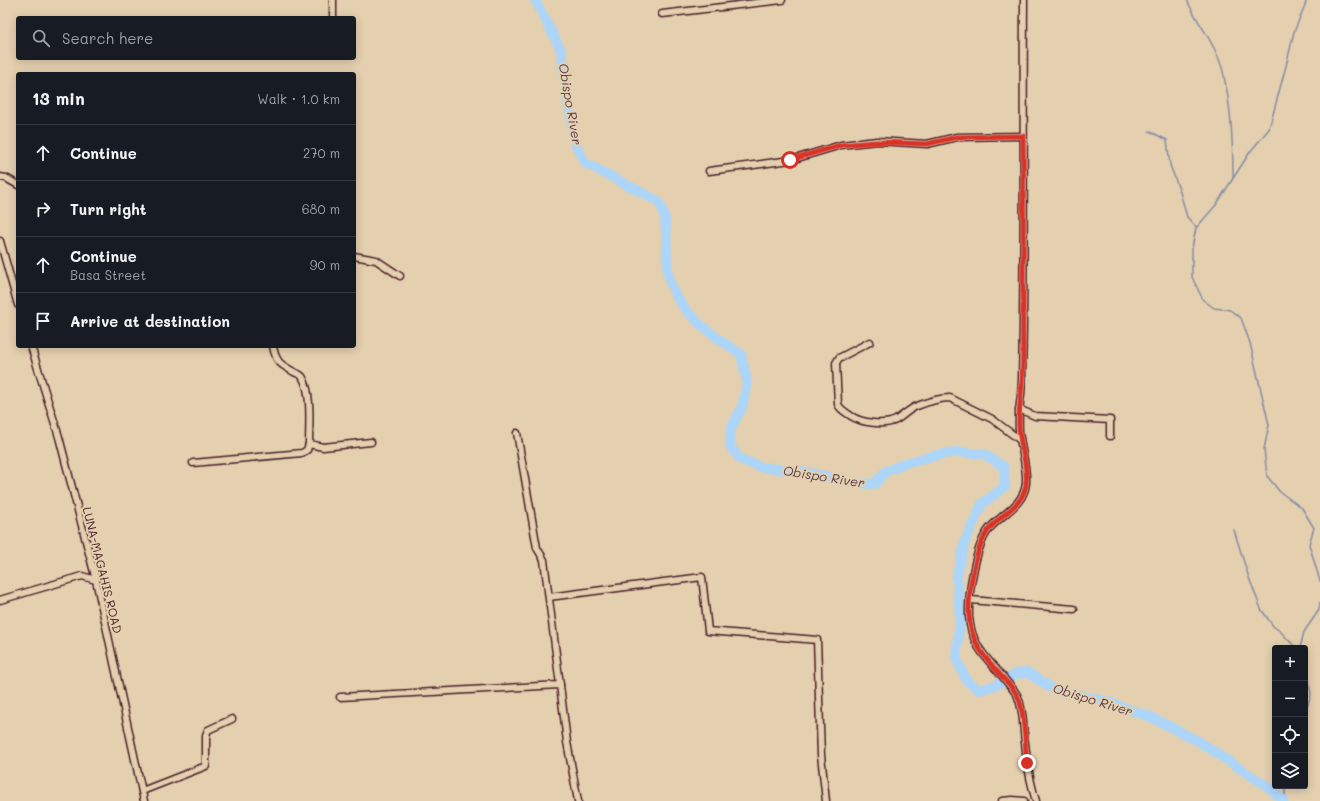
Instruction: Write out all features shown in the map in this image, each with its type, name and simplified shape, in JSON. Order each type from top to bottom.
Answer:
[{"type":"street","points":[[333,0],[333,16]]},
{"type":"street","points":[[662,14],[782,0]]},
{"type":"street","points":[[1024,0],[1022,382],[1019,409],[1020,440],[1025,459],[1026,482],[1025,490],[1012,510],[990,527],[982,540],[977,552],[969,615],[973,637],[983,655],[1014,690],[1018,698],[1022,710],[1027,763],[1036,801]]},
{"type":"street","points":[[709,171],[790,160],[841,145],[877,142],[927,144],[957,137],[1023,136]]},
{"type":"street","points":[[0,177],[6,178],[16,184]]},
{"type":"street","points":[[0,241],[16,298]]},
{"type":"street","points":[[356,256],[376,260],[400,276]]},
{"type":"street","points":[[870,342],[839,358],[836,363],[838,404],[840,408],[858,421],[865,423],[888,422],[896,420],[917,405],[944,398],[950,398],[992,419],[1020,440]]},
{"type":"street","name":"LUNA-MAGAHIS ROAD","points":[[32,348],[59,437],[96,580],[144,801]]},
{"type":"street","points":[[193,463],[302,453],[307,450],[309,444],[308,396],[304,379],[301,375],[278,363],[274,355],[273,348]]},
{"type":"street","points":[[1019,409],[1035,416],[1110,420],[1110,436]]},
{"type":"street","points":[[517,433],[537,548],[544,560],[567,742],[578,801]]},
{"type":"street","points":[[309,444],[323,447],[371,442]]},
{"type":"street","points":[[0,600],[82,576],[96,580]]},
{"type":"street","points":[[548,597],[702,577],[708,631],[817,640],[821,755],[826,801]]},
{"type":"street","points":[[970,600],[1074,609]]},
{"type":"street","points":[[340,697],[560,685]]},
{"type":"street","points":[[142,791],[206,766],[206,735],[208,730],[232,719]]},
{"type":"street","points":[[1002,801],[1024,801]]},
{"type":"waterway","name":"Obispo River","points":[[535,0],[561,50],[575,143],[585,163],[658,201],[663,211],[665,222],[668,273],[671,286],[686,310],[696,320],[718,339],[741,354],[747,382],[742,407],[731,429],[730,446],[740,459],[761,467],[812,473],[854,483],[874,484],[885,472],[905,463],[954,452],[984,454],[1004,467],[1005,486],[982,504],[965,541],[957,576],[960,619],[956,658],[967,681],[979,690],[996,685],[1016,674],[1027,672],[1054,690],[1102,700],[1151,717],[1198,741],[1267,786],[1284,801]]},
{"type":"waterway","points":[[1187,0],[1210,40],[1223,70],[1231,121],[1233,178]]},
{"type":"waterway","points":[[1307,0],[1294,32],[1269,129],[1250,152],[1216,205],[1196,228],[1192,248],[1192,277],[1203,300],[1214,308],[1230,310],[1241,318],[1250,343],[1269,425],[1264,449],[1267,476],[1280,492],[1302,508],[1314,528],[1309,544],[1320,581]]},
{"type":"waterway","points":[[1149,131],[1167,140],[1170,165],[1187,217],[1196,227]]},
{"type":"waterway","points":[[1234,530],[1248,575],[1261,609],[1273,626],[1293,645]]},
{"type":"waterway","points":[[1301,645],[1304,632],[1319,610],[1320,602]]},
{"type":"waterway","points":[[1308,676],[1311,694],[1308,704]]},
{"type":"waterway","points":[[1285,789],[1285,801]]},
{"type":"route","points":[[790,160],[841,145],[877,142],[927,144],[957,137],[1023,136],[1024,192],[1022,382],[1019,409],[1019,428],[1020,440],[1025,459],[1026,482],[1025,490],[1012,510],[990,527],[982,540],[977,552],[969,615],[975,642],[983,655],[1014,690],[1018,698],[1022,710],[1027,763]]}]
